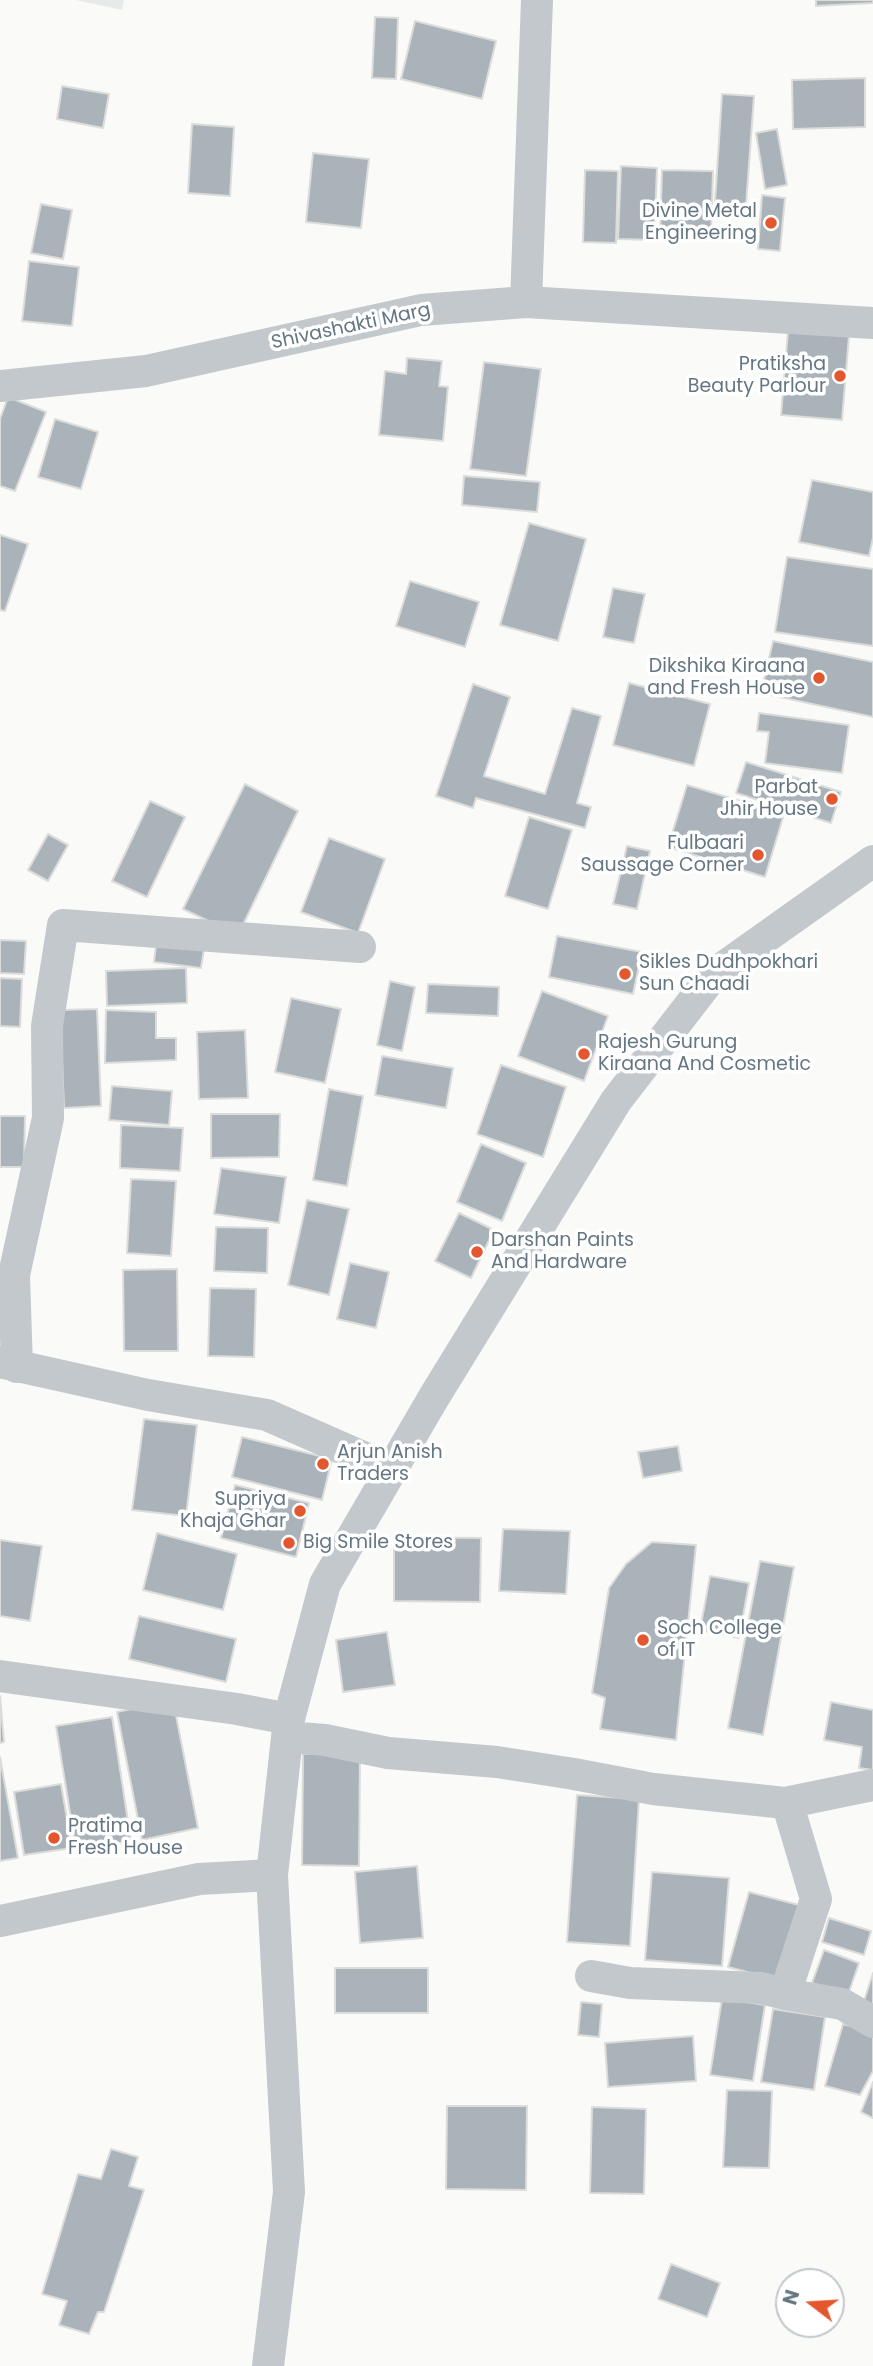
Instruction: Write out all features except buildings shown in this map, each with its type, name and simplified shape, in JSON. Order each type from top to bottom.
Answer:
[{"type":"street","points":[[526,302],[537,0]]},
{"type":"street","name":"Shivashakti Marg","points":[[0,386],[146,371],[421,310],[526,302],[873,323]]},
{"type":"street","points":[[268,2366],[289,2192],[272,1875],[288,1728],[325,1584],[391,1470],[616,1101],[713,974],[873,861]]},
{"type":"street","points":[[360,947],[63,925],[47,1026],[48,1118],[14,1275],[8,1364],[148,1395],[267,1415],[391,1470]]},
{"type":"street","points":[[0,1676],[237,1709],[325,1740],[388,1753],[497,1762],[653,1789],[785,1803],[873,1785]]},
{"type":"street","points":[[785,1803],[816,1899],[785,1994]]},
{"type":"street","points":[[0,1921],[198,1879],[272,1875]]},
{"type":"street","points":[[591,1976],[631,1983],[761,1988],[842,2004],[873,2022]]},
{"type":"shaded area","points":[[76,0],[124,0],[122,10]]},
{"type":"place","name":"Divine Metal Engineering","points":[[771,223]]},
{"type":"place","name":"Pratiksha Beauty Parlour","points":[[840,376]]},
{"type":"place","name":"Dikshika Kiraana and Fresh House","points":[[819,678]]},
{"type":"place","name":"Parbat Jhir House","points":[[832,799]]},
{"type":"place","name":"Fulbaari Saussage Corner","points":[[758,855]]},
{"type":"place","name":"Sikles Dudhpokhari Sun Chaadi","points":[[625,974]]},
{"type":"place","name":"Rajesh Gurung Kiraana And Cosmetic","points":[[584,1054]]},
{"type":"place","name":"Darshan Paints And Hardware","points":[[477,1252]]},
{"type":"place","name":"Arjun Anish Traders","points":[[323,1464]]},
{"type":"place","name":"Supriya Khaja Ghar","points":[[300,1511]]},
{"type":"place","name":"Big Smile Stores","points":[[289,1543]]},
{"type":"place","name":"Soch College of IT","points":[[643,1640]]},
{"type":"place","name":"Pratima Fresh House","points":[[54,1838]]}]
